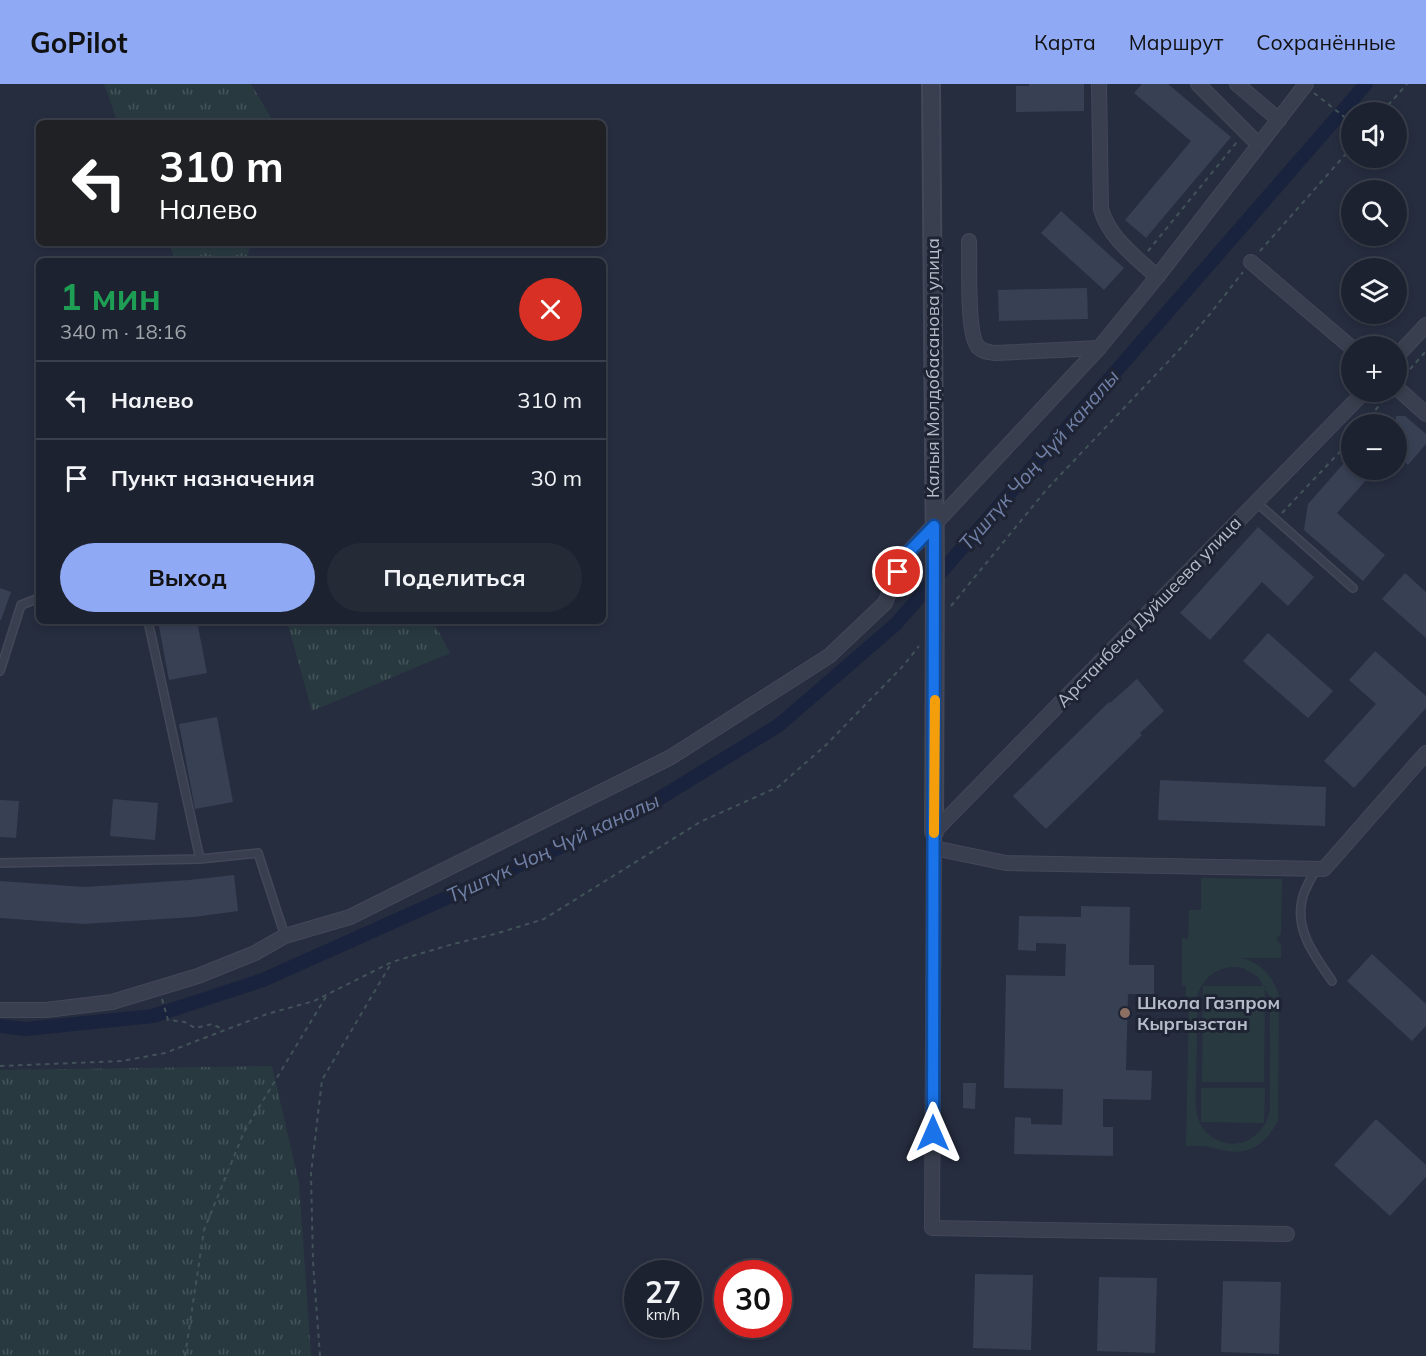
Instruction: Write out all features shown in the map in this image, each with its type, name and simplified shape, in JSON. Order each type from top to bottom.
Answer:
[{"type":"street","name":"Калыя Молдобасанова улица","points":[[931,84],[935,564],[932,1228],[1287,1234]]},
{"type":"street","points":[[1099,84],[1101,209],[1105,221],[1118,239],[1157,276]]},
{"type":"street","points":[[1198,84],[1259,145]]},
{"type":"street","points":[[1237,84],[1279,120]]},
{"type":"street","points":[[0,1010],[46,1010],[112,1002],[198,976],[255,953],[285,936],[350,917],[671,757],[829,656],[885,603],[904,557],[1099,348],[1306,84]]},
{"type":"street","points":[[969,241],[971,327],[976,344],[980,349],[995,352],[1099,348]]},
{"type":"street","points":[[1251,262],[1341,339]]},
{"type":"street","points":[[1407,345],[1426,325]]},
{"type":"street","points":[[1407,391],[1426,414]]},
{"type":"street","name":"Арстанбека Дуйшеева улица","points":[[934,840],[1354,402]]},
{"type":"street","points":[[934,840],[1006,863],[1324,869],[1426,753]]},
{"type":"lane","points":[[1256,502],[1353,588]]},
{"type":"lane","points":[[0,670],[21,606],[36,599]]},
{"type":"lane","points":[[149,624],[200,859]]},
{"type":"lane","points":[[0,863],[200,859],[258,853],[285,936]]},
{"type":"lane","points":[[1316,869],[1302,897],[1299,919],[1313,953],[1332,981]]},
{"type":"path","points":[[1391,102],[1407,84]]},
{"type":"path","points":[[1324,101],[1341,115]]},
{"type":"path","points":[[1140,261],[1246,132]]},
{"type":"path","points":[[1407,374],[1426,351]]},
{"type":"path","points":[[1372,414],[1382,402]]},
{"type":"path","points":[[1276,519],[1341,451]]},
{"type":"path","points":[[320,1356],[313,1262],[311,1174],[322,1080],[392,962]]},
{"type":"path","points":[[185,1356],[204,1230],[244,1132],[327,995]]},
{"type":"path","points":[[162,999],[168,1020],[184,1022],[195,1028],[212,1024],[224,1031]]},
{"type":"green space","points":[[104,84],[251,84],[272,120],[117,120]]},
{"type":"green space","points":[[170,246],[250,246],[247,258],[176,258]]},
{"type":"green space","points":[[288,624],[435,624],[450,653],[312,711]]},
{"type":"green space","points":[[1201,878],[1282,879],[1281,934],[1276,939],[1281,945],[1281,958],[1241,958],[1265,971],[1274,983],[1279,996],[1278,1121],[1264,1140],[1250,1149],[1241,1151],[1232,1152],[1204,1146],[1186,1146],[1189,997],[1186,996],[1186,986],[1182,985],[1182,938],[1188,939],[1189,910],[1201,910]],"holes":[[[1229,967],[1243,968],[1258,977],[1270,997],[1270,1109],[1265,1124],[1259,1132],[1246,1141],[1231,1144],[1217,1140],[1205,1131],[1197,1113],[1195,1099],[1197,997],[1207,979],[1217,971]]]},
{"type":"green space","points":[[1203,986],[1265,986],[1264,1082],[1202,1082]]},
{"type":"green space","points":[[272,1066],[299,1183],[311,1356],[0,1356],[0,1070]]},
{"type":"green space","points":[[1201,1088],[1265,1088],[1264,1123],[1201,1122]]},
{"type":"building","points":[[1029,84],[1084,84],[1084,111],[1016,112],[1016,86],[1029,86]]},
{"type":"building","points":[[1142,84],[1168,84],[1231,137],[1146,238],[1125,220],[1191,141],[1134,93]]},
{"type":"building","points":[[1061,211],[1124,268],[1104,290],[1041,233]]},
{"type":"building","points":[[1087,288],[1088,319],[999,321],[998,290]]},
{"type":"building","points":[[1407,418],[1426,434],[1426,444],[1408,465]]},
{"type":"building","points":[[1341,466],[1341,480],[1366,480],[1337,513],[1385,555],[1363,581],[1304,530],[1308,504]]},
{"type":"building","points":[[1258,527],[1314,577],[1288,606],[1262,582],[1210,640],[1180,613]]},
{"type":"building","points":[[1405,573],[1426,592],[1426,638],[1382,599]]},
{"type":"building","points":[[0,588],[11,592],[1,620],[0,620]]},
{"type":"building","points":[[159,624],[198,624],[207,673],[169,680]]},
{"type":"building","points":[[1268,633],[1333,691],[1308,718],[1243,661]]},
{"type":"building","points":[[1375,651],[1426,696],[1426,708],[1354,788],[1324,761],[1376,704],[1349,680]]},
{"type":"building","points":[[1137,679],[1164,711],[1046,829],[1013,796],[1109,702]]},
{"type":"building","points":[[217,717],[233,802],[195,809],[179,724]]},
{"type":"building","points":[[1160,780],[1326,787],[1325,826],[1158,820]]},
{"type":"building","points":[[113,799],[158,803],[155,840],[110,836]]},
{"type":"building","points":[[0,800],[19,801],[16,838],[0,837]]},
{"type":"building","points":[[234,875],[238,911],[194,917],[83,924],[0,918],[0,881],[85,887]]},
{"type":"building","points":[[1081,906],[1130,907],[1129,965],[1154,965],[1154,994],[1128,994],[1126,1070],[1152,1071],[1151,1100],[1103,1099],[1103,1127],[1113,1127],[1113,1156],[1014,1154],[1015,1117],[1031,1118],[1031,1124],[1062,1125],[1063,1089],[1004,1088],[1006,975],[1065,976],[1066,944],[1036,943],[1036,951],[1018,950],[1019,916],[1081,917]]},
{"type":"building","points":[[1372,954],[1426,1004],[1426,1026],[1412,1041],[1347,981]]},
{"type":"building","points":[[963,1083],[976,1083],[975,1109],[963,1108]]},
{"type":"building","points":[[1376,1119],[1426,1165],[1426,1177],[1390,1216],[1334,1165]]},
{"type":"building","points":[[975,1274],[1033,1275],[1031,1350],[973,1348]]},
{"type":"building","points":[[1099,1277],[1157,1278],[1155,1353],[1097,1351]]},
{"type":"building","points":[[1223,1281],[1281,1282],[1279,1354],[1221,1352]]},
{"type":"waterway","name":"Түштүк Чоң Чүй каналы","points":[[0,1026],[25,1029],[153,1016],[263,980],[634,814],[779,725],[896,624],[1366,84]]},
{"type":"slow traffic","points":[[934,833],[935,700]]},
{"type":"place","name":"Школа Газпром Кыргызстан","points":[[1125,1013]]},
{"type":"route","points":[[898,572],[904,557],[934,526],[933,1133]]}]
